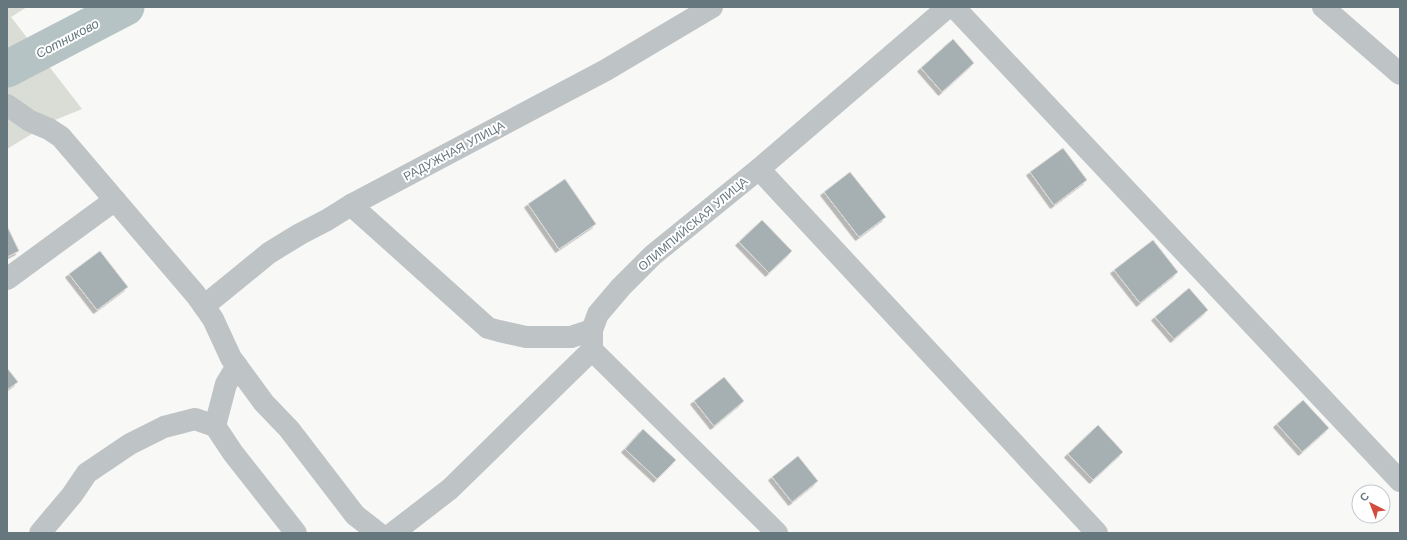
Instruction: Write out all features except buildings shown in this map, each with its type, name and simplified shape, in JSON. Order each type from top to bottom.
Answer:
[{"type":"street","name":"РАДУЖНАЯ УЛИЦА","points":[[204,306],[269,253],[300,234],[351,205],[600,73],[712,7]]},
{"type":"street","name":"ОЛИМПИЙСКАЯ УЛИЦА","points":[[393,533],[450,489],[592,340],[598,314],[621,287],[653,255],[759,169],[948,7]]},
{"type":"street","points":[[954,7],[1400,481]]},
{"type":"street","points":[[1323,7],[1400,74]]},
{"type":"street","points":[[7,105],[30,121],[49,129],[61,138],[115,200],[204,306],[231,358],[264,403],[289,429],[355,515],[378,533]]},
{"type":"street","points":[[759,169],[1097,533]]},
{"type":"street","points":[[7,279],[115,200]]},
{"type":"street","points":[[351,205],[488,328],[526,337],[571,337],[592,340],[777,533]]},
{"type":"street","points":[[215,426],[226,384],[237,366]]},
{"type":"street","points":[[40,533],[72,495],[87,473],[130,444],[164,427],[195,419],[215,426],[233,453],[296,533]]},
{"type":"shaded area","points":[[7,7],[27,7],[11,17],[82,109],[55,120],[7,149]]},
{"type":"waterway","name":"Сотниково","points":[[7,69],[126,7]]}]
